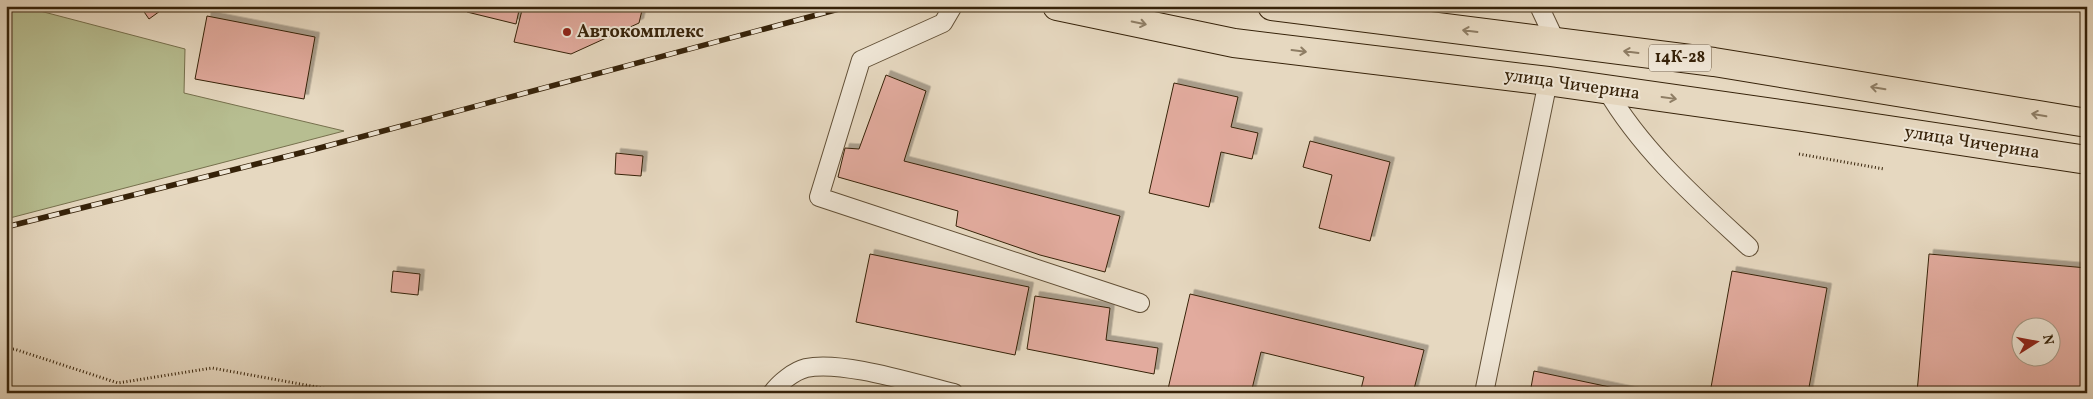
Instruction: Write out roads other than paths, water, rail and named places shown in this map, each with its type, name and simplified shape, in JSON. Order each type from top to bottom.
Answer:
[{"type":"main road","name":"улица Чичерина","points":[[1057,6],[1234,43],[1548,81],[2087,160]]},
{"type":"main road","name":"14К-28","points":[[1272,6],[1714,62],[2087,123]]},
{"type":"lane","points":[[953,6],[942,23],[861,60],[819,197],[1140,304]]},
{"type":"lane","points":[[1539,6],[1556,42]]},
{"type":"lane","points":[[1484,393],[1548,81]]},
{"type":"lane","points":[[1606,89],[1620,114],[1674,178],[1749,247]]},
{"type":"lane","points":[[772,393],[778,384],[806,368],[842,367],[954,393]]},
{"type":"railway","points":[[6,227],[312,150],[850,6]]},
{"type":"place","name":"Автокомплекс","points":[[567,32]]}]
